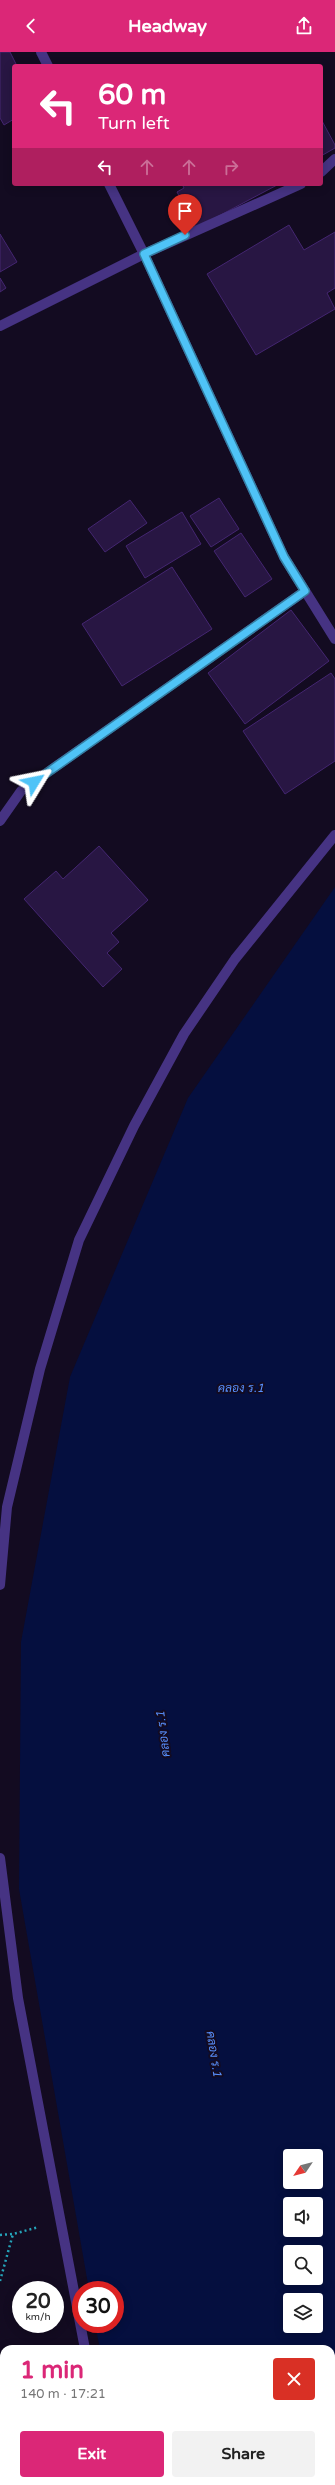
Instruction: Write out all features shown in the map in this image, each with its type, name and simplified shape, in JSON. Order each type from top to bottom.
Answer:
[{"type":"street","points":[[41,52],[47,64]]},
{"type":"street","points":[[323,170],[335,159]]},
{"type":"street","points":[[110,186],[144,254],[284,557],[335,639]]},
{"type":"street","points":[[0,326],[144,254],[297,186]]},
{"type":"street","points":[[0,821],[21,791],[305,591]]},
{"type":"street","points":[[0,1585],[7,1507],[40,1369],[79,1240],[134,1126],[184,1034],[235,959],[335,835]]},
{"type":"street","points":[[0,1858],[18,1998],[83,2345]]},
{"type":"path","points":[[0,2234],[13,2234],[60,2221]]},
{"type":"path","points":[[0,2281],[13,2234]]},
{"type":"water","name":"คลอง ร.1","points":[[335,887],[335,2345],[99,2345],[97,2333],[124,2333],[124,2281],[87,2281],[19,1889],[21,1642],[70,1377],[188,1098]]},
{"type":"building","points":[[0,52],[10,52],[16,64],[12,64],[12,120],[4,125],[0,118]]},
{"type":"building","points":[[323,123],[335,145],[335,148],[323,155]]},
{"type":"building","points":[[183,186],[275,186],[196,228],[177,192],[184,188]]},
{"type":"building","points":[[289,225],[304,250],[335,232],[335,288],[327,293],[335,309],[256,355],[207,274]]},
{"type":"building","points":[[0,234],[17,262],[0,272]]},
{"type":"building","points":[[0,278],[6,288],[0,292]]},
{"type":"building","points":[[219,498],[239,529],[211,547],[190,516]]},
{"type":"building","points":[[130,500],[147,523],[105,552],[88,529]]},
{"type":"building","points":[[182,512],[201,544],[145,578],[126,546]]},
{"type":"building","points":[[241,533],[272,579],[245,597],[214,551]]},
{"type":"building","points":[[172,567],[212,629],[122,686],[82,624]]},
{"type":"building","points":[[291,610],[329,661],[245,724],[208,673]]},
{"type":"building","points":[[331,673],[335,679],[335,761],[285,794],[243,731]]},
{"type":"building","points":[[99,846],[148,900],[111,933],[119,942],[107,953],[122,969],[103,987],[24,899],[56,871],[63,879]]},
{"type":"route","points":[[34,782],[305,591],[284,557],[144,254],[185,235]]}]
